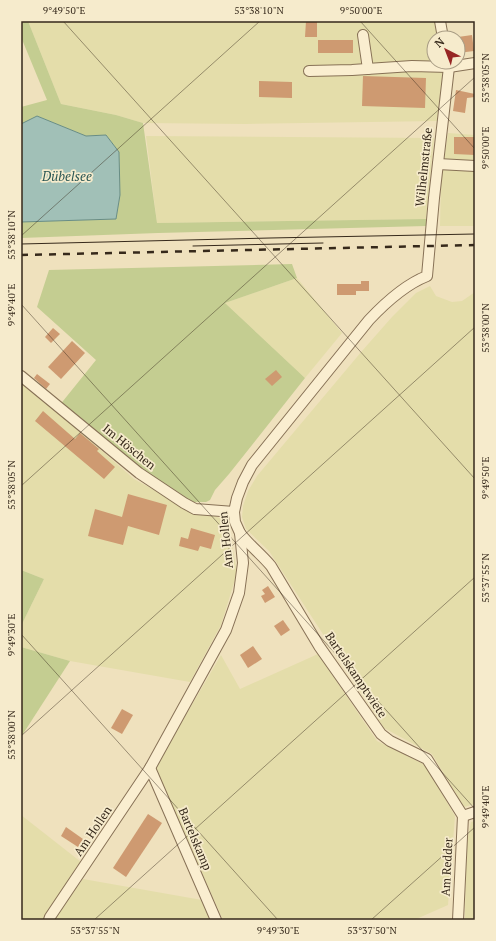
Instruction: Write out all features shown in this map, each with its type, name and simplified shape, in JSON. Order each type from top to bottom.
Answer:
[{"type":"street","points":[[363,35],[368,69]]},
{"type":"street","points":[[309,71],[426,65]]},
{"type":"street","name":"Wilhelmstraße","points":[[427,276],[447,70]]},
{"type":"street","points":[[438,164],[475,166]]},
{"type":"street","name":"Am Hollen","points":[[49,920],[150,768],[226,630],[239,593],[243,563],[240,533],[235,522],[234,512],[243,482],[252,465],[369,320],[384,304],[417,280],[427,276]]},
{"type":"street","name":"Im Höschen","points":[[21,376],[139,473],[184,504],[195,509],[234,512]]},
{"type":"street","name":"Bartelskamptwiete","points":[[240,533],[247,543],[262,555],[271,566],[319,646],[380,734],[390,741],[426,759],[463,816]]},
{"type":"street","name":"Bartelskamp","points":[[150,768],[216,920]]},
{"type":"street","points":[[463,816],[475,812]]},
{"type":"street","name":"Am Redder","points":[[458,920],[463,816]]},
{"type":"shaded area","points":[[28,21],[437,21],[439,30],[426,30],[426,70],[445,70],[437,121],[246,124],[143,123],[116,115],[61,104]]},
{"type":"shaded area","points":[[448,133],[475,135],[475,226],[440,226],[441,182]]},
{"type":"shaded area","points":[[146,136],[434,138],[426,219],[157,223]]},
{"type":"shaded area","points":[[297,278],[342,333],[305,378],[225,303]]},
{"type":"shaded area","points":[[430,286],[436,296],[452,302],[462,301],[475,292],[475,804],[464,807],[432,754],[384,728],[269,551],[246,529],[242,517],[243,506],[248,491],[257,476],[392,317],[416,293]]},
{"type":"shaded area","points":[[21,380],[134,479],[194,512],[223,519],[231,539],[237,573],[221,625],[190,682],[70,661],[21,647],[21,626],[44,579],[21,570]]},
{"type":"shaded area","points":[[318,654],[377,741],[425,765],[455,816],[448,905],[414,920],[223,920],[155,768],[221,655],[240,689]]},
{"type":"shaded area","points":[[21,815],[81,862],[47,920],[21,920]]},
{"type":"shaded area","points":[[475,821],[475,920],[465,920],[466,846],[471,822]]},
{"type":"shaded area","points":[[83,879],[202,900],[210,920],[53,920]]},
{"type":"green space","points":[[21,21],[28,21],[61,104],[116,115],[143,123],[157,223],[426,219],[426,226],[21,238],[21,222],[116,219],[120,195],[119,152],[106,135],[86,136],[37,116],[21,124],[21,107],[47,100],[21,37]]},
{"type":"green space","points":[[292,264],[297,278],[225,303],[305,378],[215,490],[210,500],[206,502],[193,502],[150,477],[59,406],[96,360],[37,307],[49,270]]},
{"type":"green space","points":[[21,570],[44,579],[21,626]]},
{"type":"green space","points":[[21,647],[70,661],[21,737]]},
{"type":"water","name":"Dübelsee","points":[[37,116],[86,136],[106,135],[119,152],[120,195],[116,219],[21,222],[21,124]]},
{"type":"building","points":[[306,21],[317,21],[317,37],[305,37]]},
{"type":"building","points":[[472,35],[474,51],[466,52],[466,36]]},
{"type":"building","points":[[318,40],[353,40],[353,53],[318,53]]},
{"type":"building","points":[[363,76],[426,78],[425,108],[362,106]]},
{"type":"building","points":[[259,81],[292,82],[292,98],[259,97]]},
{"type":"building","points":[[456,90],[475,94],[475,97],[467,98],[465,113],[453,111]]},
{"type":"building","points":[[454,137],[475,137],[475,155],[454,154]]},
{"type":"building","points":[[361,281],[369,281],[369,291],[356,291],[356,295],[337,295],[337,284],[361,284]]},
{"type":"building","points":[[53,328],[60,334],[51,343],[45,337]]},
{"type":"building","points":[[72,341],[85,353],[61,379],[48,367]]},
{"type":"building","points":[[276,370],[282,377],[272,386],[265,379]]},
{"type":"building","points":[[37,374],[50,384],[46,389],[34,378]]},
{"type":"building","points":[[43,411],[75,439],[80,433],[99,449],[97,451],[115,467],[104,479],[35,421]]},
{"type":"building","points":[[128,494],[167,505],[159,535],[128,526],[123,545],[88,536],[95,509],[122,517]]},
{"type":"building","points":[[191,528],[215,535],[211,549],[200,546],[198,551],[179,546],[181,537],[188,539]]},
{"type":"building","points":[[268,586],[275,597],[265,603],[261,596],[265,594],[262,590]]},
{"type":"building","points":[[283,620],[290,630],[281,636],[274,626]]},
{"type":"building","points":[[253,646],[262,659],[248,668],[240,655]]},
{"type":"building","points":[[122,709],[133,715],[122,734],[111,728]]},
{"type":"building","points":[[148,814],[162,823],[126,877],[113,868]]},
{"type":"building","points":[[66,827],[83,839],[78,847],[61,836]]},
{"type":"tram line","points":[[21,244],[475,234]]},
{"type":"tram line","points":[[193,246],[323,243]]},
{"type":"railway","points":[[21,255],[475,245]]}]
